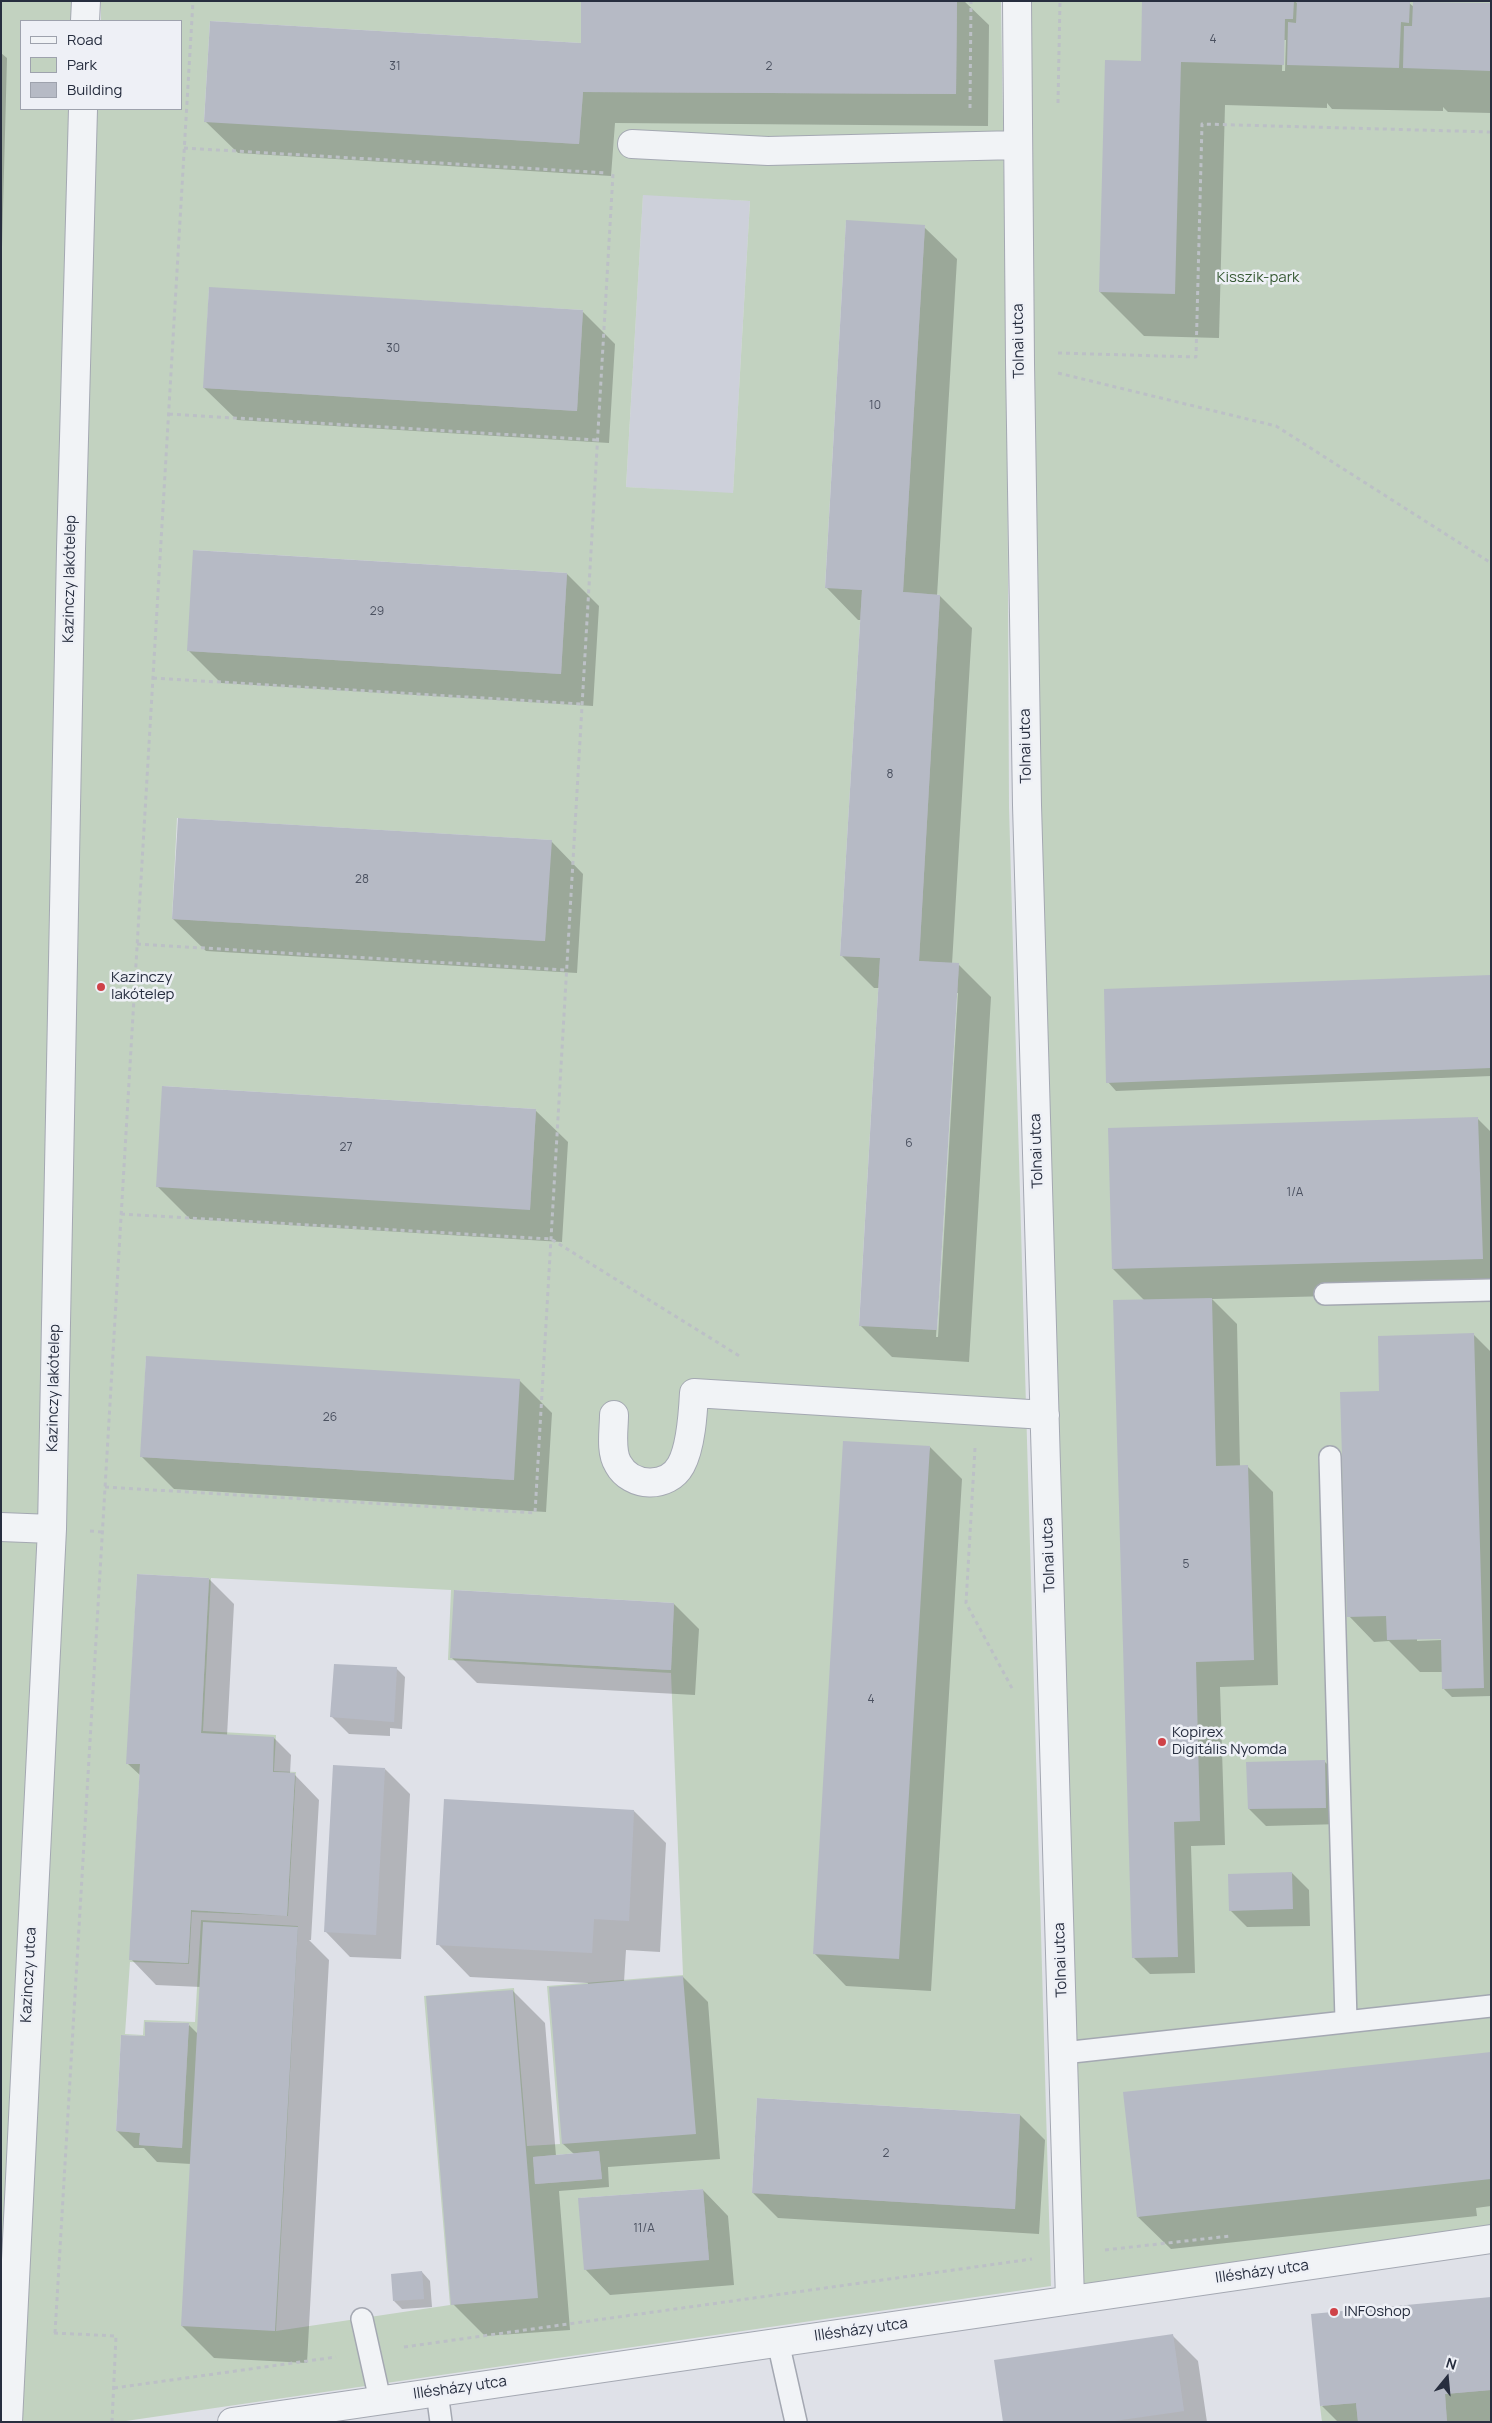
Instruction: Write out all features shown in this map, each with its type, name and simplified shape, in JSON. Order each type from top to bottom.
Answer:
[{"type":"street","points":[[86,1],[86,20]]},
{"type":"street","name":"Tolnai utca","points":[[1017,1],[1020,363],[1027,805],[1070,2300]]},
{"type":"street","name":"Kazinczy lakótelep","points":[[52,1528],[71,549],[83,110]]},
{"type":"street","points":[[632,144],[768,150],[1018,145]]},
{"type":"street","points":[[614,1415],[613,1445],[618,1464],[634,1480],[658,1483],[672,1476],[681,1465],[686,1452],[694,1393],[1045,1415]]},
{"type":"street","points":[[1,1528],[52,1528]]},
{"type":"street","name":"Kazinczy utca","points":[[8,2422],[52,1528]]},
{"type":"street","name":"Illésházy utca","points":[[232,2422],[1491,2239]]},
{"type":"lane","points":[[1325,1294],[1491,1290]]},
{"type":"lane","points":[[1330,1457],[1346,2020]]},
{"type":"lane","points":[[1063,2054],[1346,2020],[1491,2006]]},
{"type":"lane","points":[[362,2319],[380,2400]]},
{"type":"lane","points":[[778,2342],[796,2422]]},
{"type":"lane","points":[[437,2392],[441,2422]]},
{"type":"path","points":[[56,2333],[192,1]]},
{"type":"path","points":[[970,109],[971,1]]},
{"type":"path","points":[[1058,106],[1060,1]]},
{"type":"path","points":[[1051,353],[1196,357],[1202,124],[1491,132]]},
{"type":"path","points":[[184,148],[613,174]]},
{"type":"path","points":[[105,1487],[534,1513],[614,164]]},
{"type":"path","points":[[1020,363],[1276,426],[1491,563]]},
{"type":"path","points":[[168,414],[597,440]]},
{"type":"path","points":[[153,678],[582,704]]},
{"type":"path","points":[[137,944],[566,970]]},
{"type":"path","points":[[121,1214],[551,1239],[744,1359]]},
{"type":"path","points":[[978,1411],[966,1603],[1015,1694]]},
{"type":"path","points":[[114,2388],[1069,2254],[1236,2236]]},
{"type":"path","points":[[12,2331],[116,2336],[112,2422]]},
{"type":"shaded area","points":[[643,194],[750,201],[733,494],[626,487]]},
{"type":"green space","points":[[1,1],[76,1],[76,20],[20,20],[20,110],[73,110],[42,1522],[1,1521]]},
{"type":"green space","points":[[101,1],[581,1],[581,43],[210,21],[204,121],[579,144],[583,92],[956,94],[957,1],[1001,1],[1007,365],[1009,807],[1051,2286],[119,2422],[18,2422],[97,110],[182,110],[182,20],[101,20]],"holes":[[[643,195],[750,201],[733,493],[626,487]],[[846,221],[925,226],[903,592],[940,595],[919,961],[959,964],[937,1330],[859,1325],[880,958],[840,956],[862,590],[825,587]],[[209,288],[583,310],[577,411],[204,388]],[[194,550],[567,573],[561,674],[188,651]],[[177,818],[551,840],[545,941],[172,919]],[[162,1086],[536,1109],[530,1209]],[[146,1357],[514,1480],[141,1457]],[[137,1574],[209,1578],[201,1733],[273,1772],[295,1773],[287,1916],[296,1772],[274,1771],[276,1735],[203,1731],[211,1578],[451,1590],[448,1660],[671,1673],[683,1975],[547,1986],[560,2144],[527,2146],[514,1988],[424,1996],[450,2305],[276,2331],[298,1926],[201,1920],[195,2022],[144,2020],[143,2035],[125,2034],[130,1962],[189,1964],[192,1912],[285,1916],[191,1910],[188,1963],[130,1960],[140,1764],[127,1764]],[[455,1590],[674,1603],[671,1670],[451,1658]],[[146,2022],[189,2023],[182,2148],[139,2145],[140,2133],[116,2131],[121,2035],[145,2036]],[[757,2098],[1020,2114],[1015,2209],[752,2193]],[[599,2151],[602,2179],[535,2184],[533,2157]],[[703,2189],[709,2260],[579,2198]]]},
{"type":"green space","name":"Kisszik-park","points":[[1023,1],[1491,1],[1491,2229],[1076,2289],[1052,1414]]},
{"type":"green space","points":[[1,1534],[44,1535],[1,2422]]},
{"type":"green space","points":[[1491,2390],[1491,2422],[1447,2422],[1445,2394]]},
{"type":"green space","points":[[1356,2403],[1358,2422],[1322,2422],[1320,2406]]},
{"type":"building","points":[[581,1],[957,1],[956,94],[583,92],[579,144],[204,122],[210,21],[581,43]]},
{"type":"building","points":[[1142,1],[1294,1],[1293,19],[1285,19],[1284,65],[1181,62],[1175,294],[1099,292],[1105,60],[1141,61]]},
{"type":"building","points":[[1297,1],[1410,1],[1409,23],[1401,22],[1399,68],[1287,65],[1288,22],[1296,23]]},
{"type":"building","points":[[1413,2],[1491,3],[1491,71],[1403,68],[1404,26],[1412,26]]},
{"type":"building","points":[[846,220],[925,225],[903,592],[940,595],[919,961],[959,963],[937,1330],[859,1326],[880,958],[840,956],[862,590],[825,588]]},
{"type":"building","points":[[209,287],[583,310],[577,411],[203,388]]},
{"type":"building","points":[[193,550],[567,573],[561,674],[187,651]]},
{"type":"building","points":[[178,818],[552,840],[545,941],[172,919]]},
{"type":"building","points":[[1491,975],[1491,1068],[1106,1083],[1104,989]]},
{"type":"building","points":[[162,1086],[536,1109],[530,1210],[156,1187]]},
{"type":"building","points":[[1478,1117],[1483,1259],[1112,1269],[1108,1128]]},
{"type":"building","points":[[1212,1298],[1216,1466],[1248,1465],[1254,1660],[1196,1662],[1200,1821],[1174,1822],[1178,1957],[1132,1958],[1113,1300]]},
{"type":"building","points":[[1474,1333],[1484,1688],[1442,1689],[1441,1639],[1387,1640],[1386,1616],[1347,1617],[1340,1392],[1379,1391],[1378,1336]]},
{"type":"building","points":[[146,1356],[520,1379],[514,1480],[140,1457]]},
{"type":"building","points":[[843,1441],[930,1446],[899,1959],[813,1954]]},
{"type":"building","points":[[137,1574],[209,1578],[201,1733],[274,1737],[273,1772],[295,1773],[287,1916],[191,1910],[188,1963],[129,1960],[140,1764],[126,1764]]},
{"type":"building","points":[[454,1590],[674,1603],[671,1670],[450,1658]]},
{"type":"building","points":[[334,1664],[397,1667],[394,1722],[330,1717]]},
{"type":"building","points":[[1325,1760],[1326,1808],[1248,1809],[1246,1762]]},
{"type":"building","points":[[333,1765],[385,1768],[376,1935],[324,1932]]},
{"type":"building","points":[[444,1799],[634,1810],[629,1921],[594,1919],[592,1953],[436,1945]]},
{"type":"building","points":[[1292,1872],[1293,1909],[1229,1911],[1228,1874]]},
{"type":"building","points":[[203,1922],[298,1927],[275,2331],[181,2326]]},
{"type":"building","points":[[683,1976],[696,2134],[562,2144],[549,1987]]},
{"type":"building","points":[[513,1990],[538,2298],[451,2305],[426,1996]]},
{"type":"building","points":[[145,2022],[189,2023],[182,2148],[139,2145],[140,2133],[116,2131],[121,2035],[145,2036]]},
{"type":"building","points":[[1491,2052],[1491,2179],[1137,2217],[1123,2092]]},
{"type":"building","points":[[757,2098],[1020,2114],[1015,2209],[752,2193]]},
{"type":"building","points":[[599,2151],[602,2179],[535,2184],[533,2157]]},
{"type":"building","points":[[703,2189],[709,2260],[584,2270],[578,2198]]},
{"type":"building","points":[[422,2271],[424,2299],[393,2301],[391,2274]]},
{"type":"building","points":[[1491,2297],[1491,2390],[1445,2394],[1447,2422],[1358,2422],[1356,2403],[1320,2406],[1311,2314]]},
{"type":"building","points":[[1173,2334],[1184,2411],[1107,2422],[1003,2422],[994,2360]]},
{"type":"place","name":"Kazinczy lakótelep","points":[[101,987]]},
{"type":"place","name":"Kopirex Digitális Nyomda","points":[[1162,1742]]},
{"type":"place","name":"INFOshop","points":[[1334,2312]]}]
